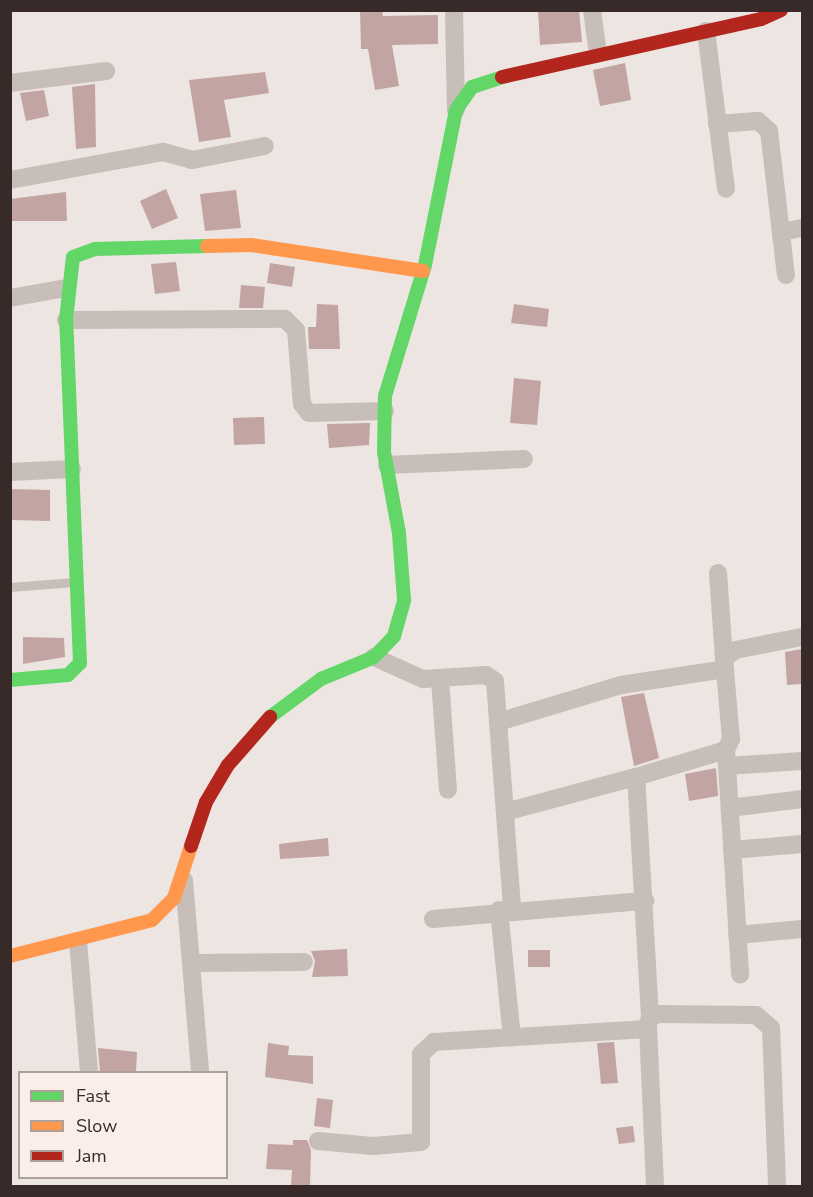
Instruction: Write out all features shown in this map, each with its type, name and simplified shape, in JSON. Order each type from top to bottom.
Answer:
[{"type":"street","points":[[10,956],[78,941],[152,920],[174,898],[206,802],[228,765],[272,715],[321,680],[374,657],[394,636],[404,600],[399,533],[387,465],[385,396],[423,271],[456,110],[454,10]]},
{"type":"street","points":[[592,10],[598,54]]},
{"type":"street","points":[[456,110],[472,87],[598,54],[706,31],[781,10]]},
{"type":"street","points":[[706,31],[726,189]]},
{"type":"street","points":[[10,83],[106,71]]},
{"type":"street","points":[[717,124],[759,121],[769,131],[786,275]]},
{"type":"street","points":[[10,180],[163,152],[192,160],[265,146]]},
{"type":"street","points":[[781,231],[802,228]]},
{"type":"street","points":[[10,680],[77,670],[66,320],[66,288],[73,257],[96,249],[251,245],[423,271]]},
{"type":"street","points":[[10,298],[66,288]]},
{"type":"street","points":[[66,320],[285,320],[296,330],[302,404],[309,413],[385,411]]},
{"type":"street","points":[[387,465],[524,459]]},
{"type":"street","points":[[10,472],[72,469]]},
{"type":"street","points":[[718,573],[731,739],[727,758],[740,975]]},
{"type":"street","points":[[498,722],[621,686],[725,664],[735,650],[802,637]]},
{"type":"street","points":[[374,657],[408,676],[440,679],[492,676],[505,812],[506,910],[512,1037]]},
{"type":"street","points":[[440,679],[448,790]]},
{"type":"street","points":[[505,812],[636,777],[727,758],[802,761]]},
{"type":"street","points":[[636,777],[645,901],[655,1186]]},
{"type":"street","points":[[730,808],[802,799]]},
{"type":"street","points":[[732,850],[802,844]]},
{"type":"street","points":[[183,872],[200,1071]]},
{"type":"street","points":[[433,918],[506,910],[645,901]]},
{"type":"street","points":[[737,935],[802,929]]},
{"type":"street","points":[[78,941],[89,1071]]},
{"type":"street","points":[[191,963],[304,962]]},
{"type":"street","points":[[318,1141],[373,1146],[421,1142],[421,1054],[426,1046],[434,1042],[756,1015],[771,1028],[777,1186]]},
{"type":"lane","points":[[10,587],[76,582]]},
{"type":"building","points":[[360,10],[382,10],[383,16],[438,15],[438,44],[392,45],[399,86],[375,90],[368,49],[361,49]]},
{"type":"building","points":[[538,10],[579,10],[582,42],[540,45]]},
{"type":"building","points":[[625,63],[631,100],[600,106],[593,70]]},
{"type":"building","points":[[265,72],[269,93],[224,100],[231,137],[199,142],[189,80]]},
{"type":"building","points":[[95,84],[96,147],[76,149],[72,87]]},
{"type":"building","points":[[44,90],[49,116],[26,121],[20,93]]},
{"type":"building","points":[[166,189],[178,218],[152,229],[140,201]]},
{"type":"building","points":[[236,190],[241,228],[205,231],[200,194]]},
{"type":"building","points":[[66,192],[67,221],[10,221],[10,199]]},
{"type":"building","points":[[176,262],[180,291],[155,294],[151,264]]},
{"type":"building","points":[[270,263],[295,267],[292,287],[267,283]]},
{"type":"building","points":[[241,285],[265,287],[263,308],[239,308]]},
{"type":"building","points":[[317,304],[338,305],[340,349],[309,349],[308,327],[316,327]]},
{"type":"building","points":[[514,304],[549,309],[547,327],[511,323]]},
{"type":"building","points":[[514,378],[541,381],[537,425],[510,423]]},
{"type":"building","points":[[264,417],[265,444],[234,445],[233,418]]},
{"type":"building","points":[[370,423],[369,445],[329,448],[327,424]]},
{"type":"building","points":[[10,489],[50,490],[50,521],[10,520]]},
{"type":"building","points":[[23,637],[64,638],[65,657],[23,664]]},
{"type":"building","points":[[802,649],[802,684],[787,685],[785,652]]},
{"type":"building","points":[[644,693],[659,758],[634,766],[621,697]]},
{"type":"building","points":[[716,768],[718,796],[689,801],[685,774]]},
{"type":"building","points":[[328,838],[329,856],[280,859],[279,844]]},
{"type":"building","points":[[347,949],[348,976],[312,977],[315,961],[311,951]]},
{"type":"building","points":[[528,950],[550,950],[550,967],[528,967]]},
{"type":"building","points":[[614,1042],[618,1083],[601,1084],[597,1043]]},
{"type":"building","points":[[268,1043],[289,1046],[288,1055],[313,1056],[313,1084],[265,1077]]},
{"type":"building","points":[[98,1048],[137,1052],[136,1071],[100,1071]]},
{"type":"building","points":[[317,1098],[333,1100],[330,1128],[314,1126]]},
{"type":"building","points":[[633,1126],[635,1142],[619,1144],[616,1128]]},
{"type":"building","points":[[293,1140],[307,1140],[311,1150],[310,1186],[291,1186],[292,1170],[266,1169],[268,1144],[293,1145]]},
{"type":"traffic: fast","points":[[270,717],[321,679],[374,657],[394,636],[404,600],[399,533],[384,452],[385,396],[425,265],[456,110],[472,87],[502,77]]},
{"type":"traffic: fast","points":[[10,680],[68,675],[80,663],[66,320],[73,257],[95,249],[207,246]]},
{"type":"traffic: slow","points":[[207,246],[251,245],[423,271]]},
{"type":"traffic: slow","points":[[10,956],[152,920],[174,898],[191,846]]},
{"type":"traffic: jam","points":[[502,77],[761,19],[781,10]]},
{"type":"traffic: jam","points":[[191,846],[206,802],[228,765],[270,717]]}]
